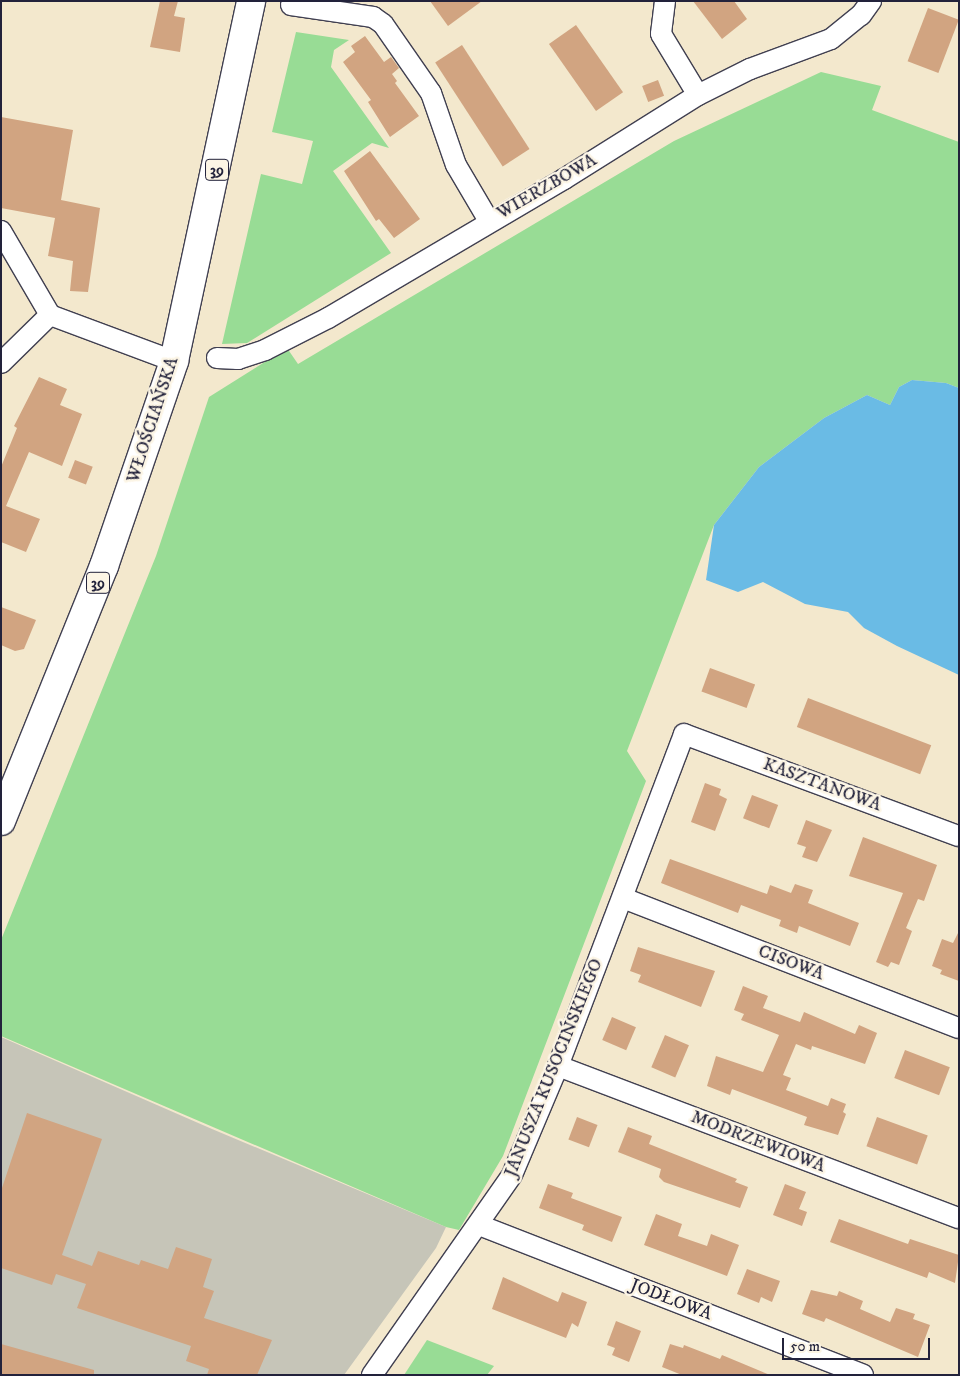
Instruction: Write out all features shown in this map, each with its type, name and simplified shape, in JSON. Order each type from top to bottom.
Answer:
[{"type":"main road","name":"WŁOŚCIAŃSKA","points":[[1,822],[104,566],[174,361],[252,1]]},
{"type":"street","points":[[665,1],[662,34],[698,95]]},
{"type":"street","name":"WIERZBOWA","points":[[217,358],[238,359],[265,350],[336,313],[698,95],[750,69],[831,39],[861,14],[871,1]]},
{"type":"street","points":[[291,5],[373,17],[383,24],[431,93],[456,166],[489,222]]},
{"type":"street","points":[[1,231],[50,315],[174,361]]},
{"type":"street","points":[[1,363],[50,315]]},
{"type":"street","name":"KASZTANOWA","points":[[684,734],[959,836]]},
{"type":"street","name":"JANUSZA KUSOCIŃSKIEGO","points":[[372,1375],[480,1225],[512,1175],[558,1066],[684,734]]},
{"type":"street","name":"CISOWA","points":[[623,898],[959,1028]]},
{"type":"street","name":"MODRZEWIOWA","points":[[558,1066],[959,1218]]},
{"type":"street","name":"JODŁOWA","points":[[480,1225],[863,1375]]},
{"type":"shaded area","points":[[1,1037],[212,1129],[446,1227],[436,1248],[344,1375],[1,1375]]},
{"type":"green space","points":[[296,32],[349,40],[334,50],[331,67],[389,148],[372,143],[333,171],[391,253],[247,343],[222,344],[261,174],[302,184],[313,141],[272,132]]},
{"type":"green space","points":[[821,72],[881,86],[872,110],[959,142],[959,388],[946,383],[912,380],[899,387],[890,405],[867,395],[824,418],[759,467],[714,525],[627,751],[646,781],[503,1156],[459,1230],[446,1227],[1,1036],[1,940],[156,556],[209,397],[287,348],[298,364],[674,141]]},
{"type":"green space","points":[[427,1340],[494,1366],[487,1375],[404,1375]]},
{"type":"water","points":[[912,380],[946,383],[959,388],[959,675],[897,646],[864,628],[848,612],[805,604],[763,582],[738,592],[706,580],[714,525],[759,467],[824,418],[867,395],[890,405],[899,387]]},
{"type":"building","points":[[160,1],[178,1],[174,16],[185,18],[180,52],[150,47]]},
{"type":"building","points":[[430,1],[482,1],[448,26]]},
{"type":"building","points":[[693,1],[734,1],[747,19],[722,39]]},
{"type":"building","points":[[928,8],[959,20],[938,73],[908,61]]},
{"type":"building","points":[[576,25],[623,92],[596,111],[549,44]]},
{"type":"building","points":[[365,36],[384,62],[391,57],[399,68],[392,74],[397,81],[395,83],[419,116],[390,137],[368,102],[371,100],[343,62],[355,52],[351,46]]},
{"type":"building","points":[[462,45],[530,149],[503,166],[435,62]]},
{"type":"building","points":[[658,80],[664,96],[648,102],[642,86]]},
{"type":"building","points":[[1,117],[73,130],[61,200],[100,208],[88,292],[70,291],[73,261],[48,256],[55,218],[1,208]]},
{"type":"building","points":[[370,151],[420,219],[394,238],[379,219],[376,221],[344,171]]},
{"type":"building","points":[[39,377],[67,389],[60,405],[82,414],[62,466],[29,452],[6,506],[40,519],[26,552],[1,542],[1,467],[17,428],[14,426]]},
{"type":"building","points":[[75,460],[93,467],[86,485],[68,478]]},
{"type":"building","points":[[1,607],[36,620],[24,649],[15,651],[1,645]]},
{"type":"building","points":[[710,668],[755,684],[747,708],[701,691]]},
{"type":"building","points":[[808,698],[931,745],[920,774],[797,727]]},
{"type":"building","points":[[705,783],[721,789],[719,795],[727,799],[715,831],[691,822]]},
{"type":"building","points":[[752,795],[778,805],[769,828],[743,818]]},
{"type":"building","points":[[806,820],[832,830],[817,862],[802,857],[806,847],[797,844]]},
{"type":"building","points":[[863,837],[937,865],[924,901],[918,899],[906,928],[912,931],[899,965],[891,962],[888,967],[876,962],[903,893],[849,876]]},
{"type":"building","points":[[670,859],[767,894],[770,885],[791,893],[795,884],[813,890],[808,903],[859,923],[850,946],[799,926],[797,933],[779,926],[781,920],[741,905],[738,913],[661,883]]},
{"type":"building","points":[[959,931],[959,981],[940,974],[942,970],[932,966],[942,939],[953,943]]},
{"type":"building","points":[[638,947],[715,971],[701,1007],[638,982],[641,975],[630,971]]},
{"type":"building","points":[[743,986],[768,996],[763,1008],[800,1022],[804,1012],[855,1034],[859,1025],[877,1033],[865,1064],[812,1046],[811,1050],[796,1044],[783,1075],[791,1078],[786,1090],[828,1106],[831,1098],[846,1104],[843,1112],[846,1114],[838,1135],[804,1125],[807,1117],[732,1089],[730,1095],[707,1086],[716,1056],[763,1072],[779,1035],[741,1020],[744,1014],[734,1010]]},
{"type":"building","points":[[612,1017],[636,1027],[626,1050],[602,1040]]},
{"type":"building","points":[[665,1035],[689,1045],[675,1077],[651,1067]]},
{"type":"building","points":[[905,1050],[950,1067],[939,1095],[894,1078]]},
{"type":"building","points":[[27,1113],[102,1139],[62,1255],[92,1266],[98,1251],[139,1265],[141,1260],[168,1269],[176,1247],[212,1259],[203,1287],[214,1291],[204,1318],[272,1340],[257,1375],[207,1375],[209,1369],[186,1361],[191,1346],[77,1308],[86,1284],[56,1274],[52,1285],[1,1268],[1,1191]]},
{"type":"building","points":[[577,1117],[598,1125],[589,1147],[568,1139]]},
{"type":"building","points":[[877,1117],[928,1135],[917,1165],[866,1146]]},
{"type":"building","points":[[628,1127],[652,1136],[649,1144],[737,1179],[735,1182],[748,1187],[740,1208],[664,1182],[659,1177],[661,1169],[618,1152]]},
{"type":"building","points":[[548,1184],[573,1193],[571,1198],[622,1217],[612,1242],[582,1230],[584,1225],[539,1208]]},
{"type":"building","points":[[785,1184],[806,1192],[799,1209],[807,1212],[802,1226],[773,1215]]},
{"type":"building","points":[[656,1214],[682,1224],[678,1236],[707,1246],[711,1234],[739,1245],[727,1276],[644,1245]]},
{"type":"building","points":[[839,1219],[908,1244],[910,1239],[959,1255],[955,1283],[929,1272],[927,1278],[830,1242]]},
{"type":"building","points":[[747,1269],[780,1281],[772,1302],[761,1297],[759,1303],[737,1294]]},
{"type":"building","points":[[503,1277],[558,1302],[562,1292],[587,1302],[578,1327],[572,1323],[566,1338],[492,1309]]},
{"type":"building","points":[[811,1290],[837,1296],[839,1291],[863,1301],[860,1309],[890,1322],[896,1308],[915,1314],[913,1319],[930,1325],[918,1357],[826,1318],[824,1322],[802,1314]]},
{"type":"building","points":[[616,1321],[641,1331],[629,1362],[612,1355],[615,1348],[607,1345]]},
{"type":"building","points":[[1,1344],[94,1370],[94,1375],[1,1375]]},
{"type":"building","points":[[670,1344],[683,1348],[684,1345],[720,1359],[722,1355],[770,1375],[682,1375],[662,1367]]}]
